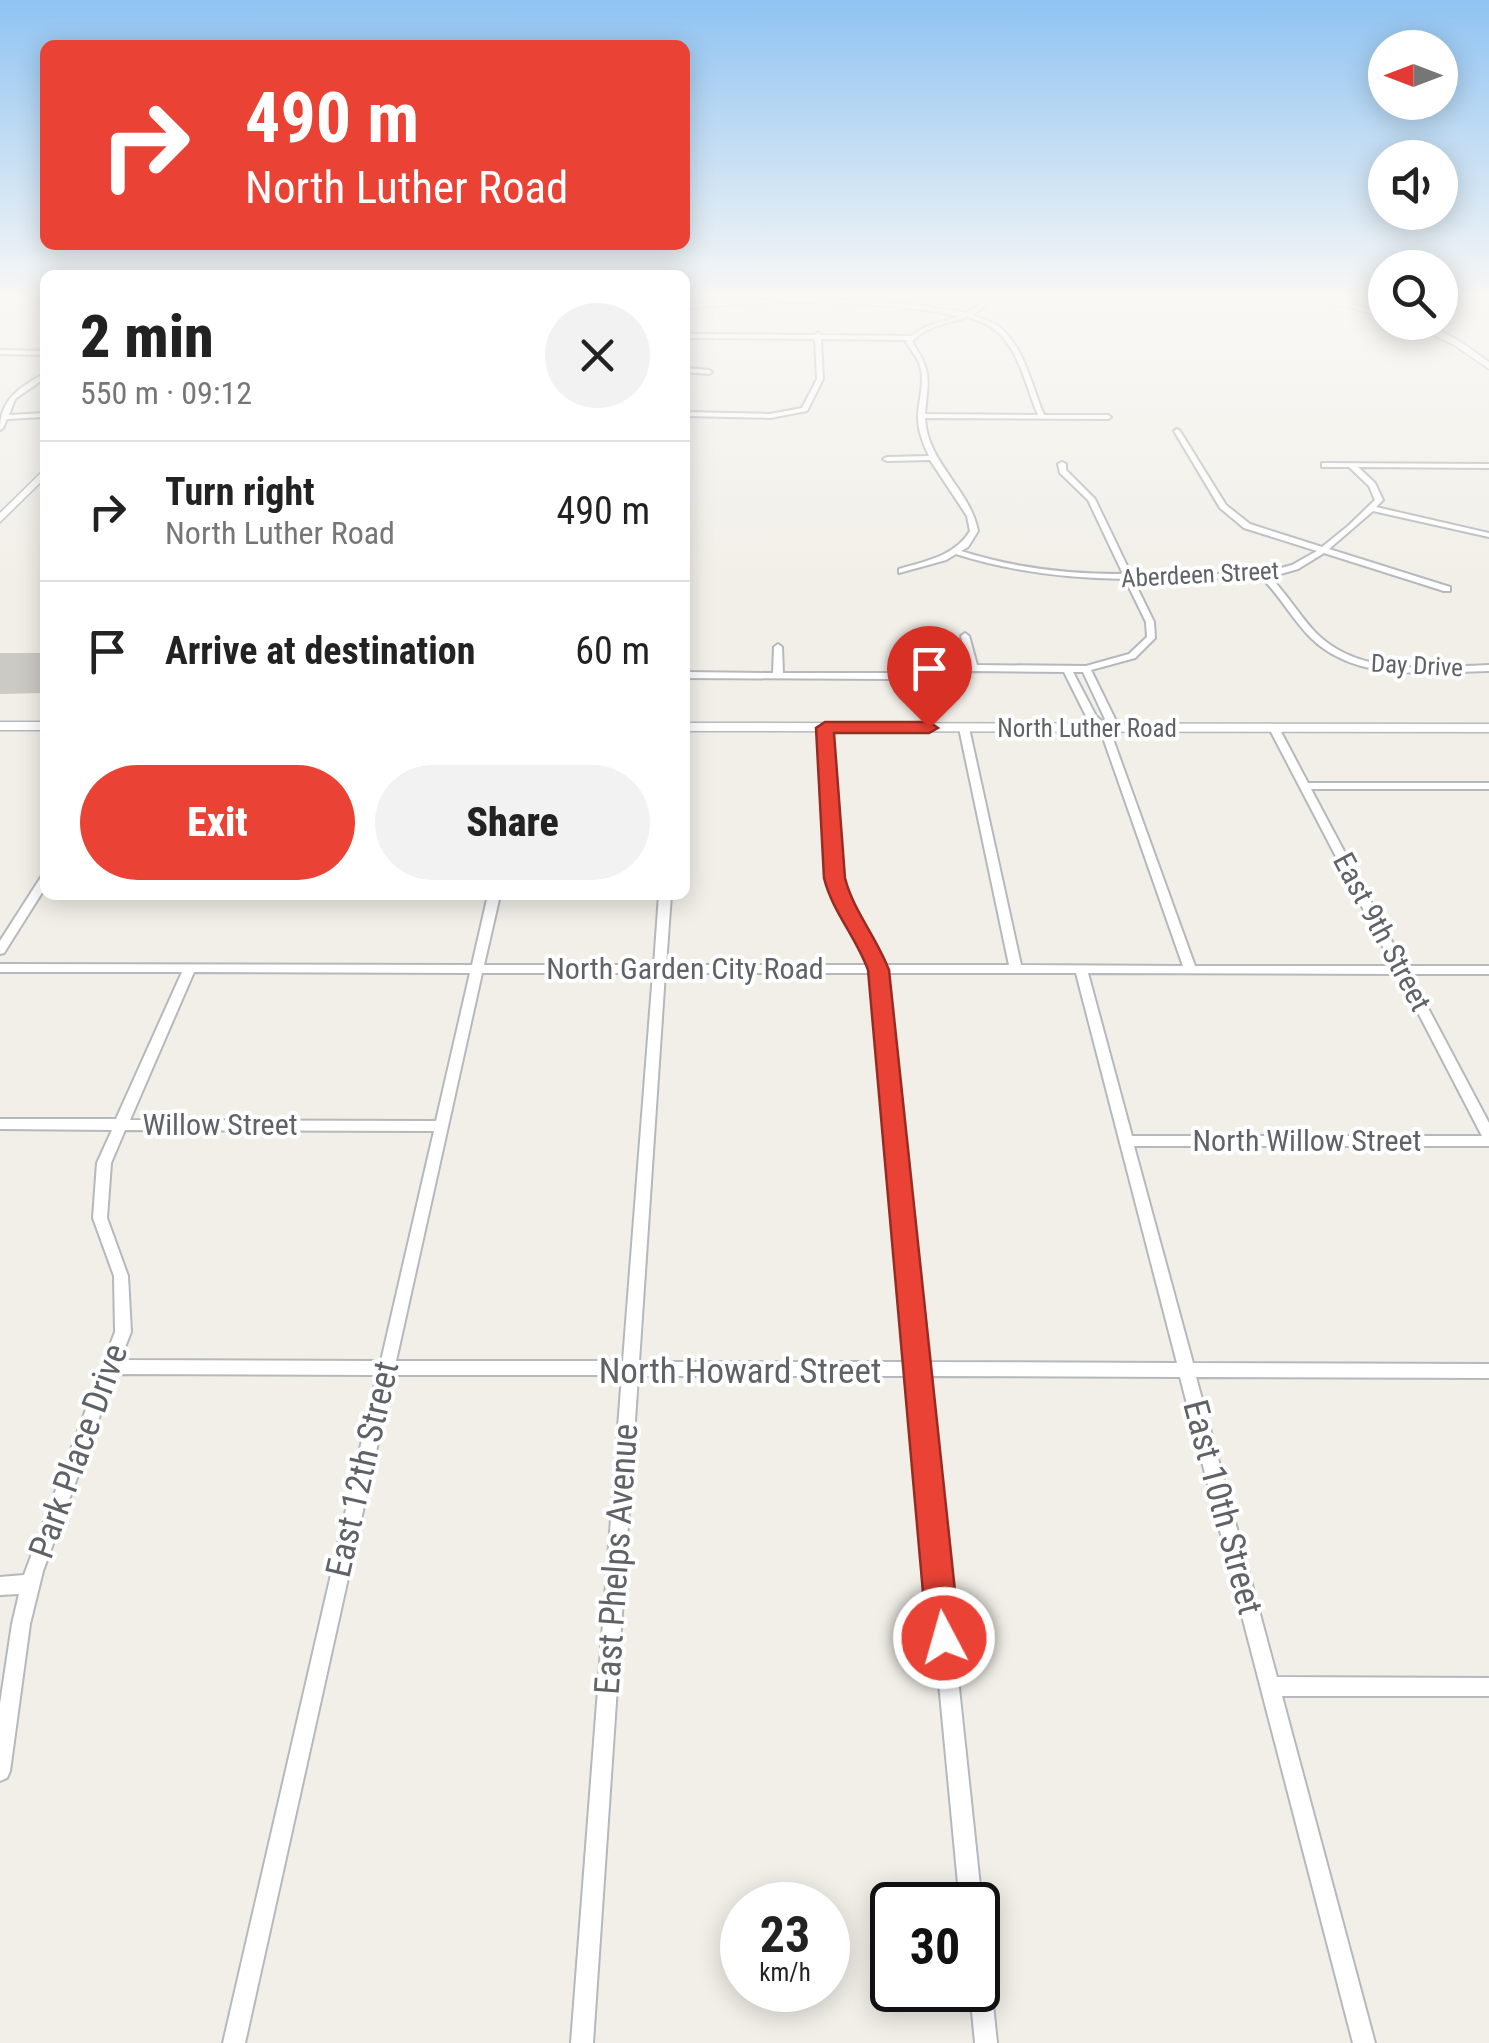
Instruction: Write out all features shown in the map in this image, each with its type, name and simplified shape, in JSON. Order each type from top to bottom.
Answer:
[{"type":"street","points":[[0,428],[12,398],[22,391]]},
{"type":"street","points":[[690,414],[799,413],[810,406],[815,391]]},
{"type":"street","points":[[902,570],[954,552],[970,536],[973,512],[932,458],[920,416],[923,391]]},
{"type":"street","points":[[1031,391],[1042,417]]},
{"type":"street","points":[[4,417],[40,413]]},
{"type":"street","points":[[920,416],[1108,417]]},
{"type":"street","points":[[1176,431],[1235,519],[1262,533],[1447,590]]},
{"type":"street","points":[[887,459],[932,458]]},
{"type":"street","points":[[690,675],[892,676],[973,668],[1086,670],[1132,656],[1151,638],[1150,622],[1090,499],[1063,471],[1062,464]]},
{"type":"street","points":[[1325,465],[1489,466]]},
{"type":"street","points":[[1351,466],[1378,493],[1372,508],[1489,535]]},
{"type":"street","points":[[0,519],[40,477]]},
{"type":"street","name":"Aberdeen Street","points":[[954,552],[1038,574],[1129,578],[1263,575],[1292,569],[1372,508]]},
{"type":"street","name":"Day Drive","points":[[1263,575],[1292,602],[1311,633],[1341,656],[1391,666],[1489,668]]},
{"type":"street","points":[[965,636],[973,668]]},
{"type":"street","points":[[778,647],[778,676]]},
{"type":"street","points":[[1067,669],[1092,718],[1104,728],[1191,970]]},
{"type":"street","points":[[1086,670],[1110,719],[1104,728]]},
{"type":"street","points":[[0,726],[40,726]]},
{"type":"street","name":"North Luther Road","points":[[690,727],[1489,728]]},
{"type":"street","points":[[825,728],[834,878],[839,897],[866,937],[878,970],[969,1882]]},
{"type":"street","points":[[964,728],[1016,970]]},
{"type":"street","name":"East 9th Street","points":[[1274,728],[1489,1138]]},
{"type":"street","points":[[1304,786],[1489,786]]},
{"type":"street","points":[[0,950],[40,887]]},
{"type":"street","name":"East 12th Street","points":[[234,2043],[493,900]]},
{"type":"street","name":"East Phelps Avenue","points":[[582,2043],[664,900]]},
{"type":"street","name":"North Garden City Road","points":[[0,968],[1489,970]]},
{"type":"street","name":"Park Place Drive","points":[[0,1772],[31,1584],[123,1332],[124,1297],[100,1218],[104,1163],[189,969]]},
{"type":"street","name":"East 10th Street","points":[[1081,970],[1364,2043]]},
{"type":"street","name":"Willow Street","points":[[0,1124],[440,1126]]},
{"type":"street","name":"North Willow Street","points":[[1126,1141],[1489,1138]]},
{"type":"street","name":"North Howard Street","points":[[112,1368],[1489,1371]]},
{"type":"street","points":[[0,1586],[31,1584]]},
{"type":"street","points":[[1270,1686],[1489,1686]]},
{"type":"street","points":[[983,2012],[986,2043]]},
{"type":"building","points":[[0,653],[40,653],[40,693],[0,694]]},
{"type":"route","points":[[929,728],[825,728],[834,878],[839,897],[876,957],[878,970],[944,1638]]}]
